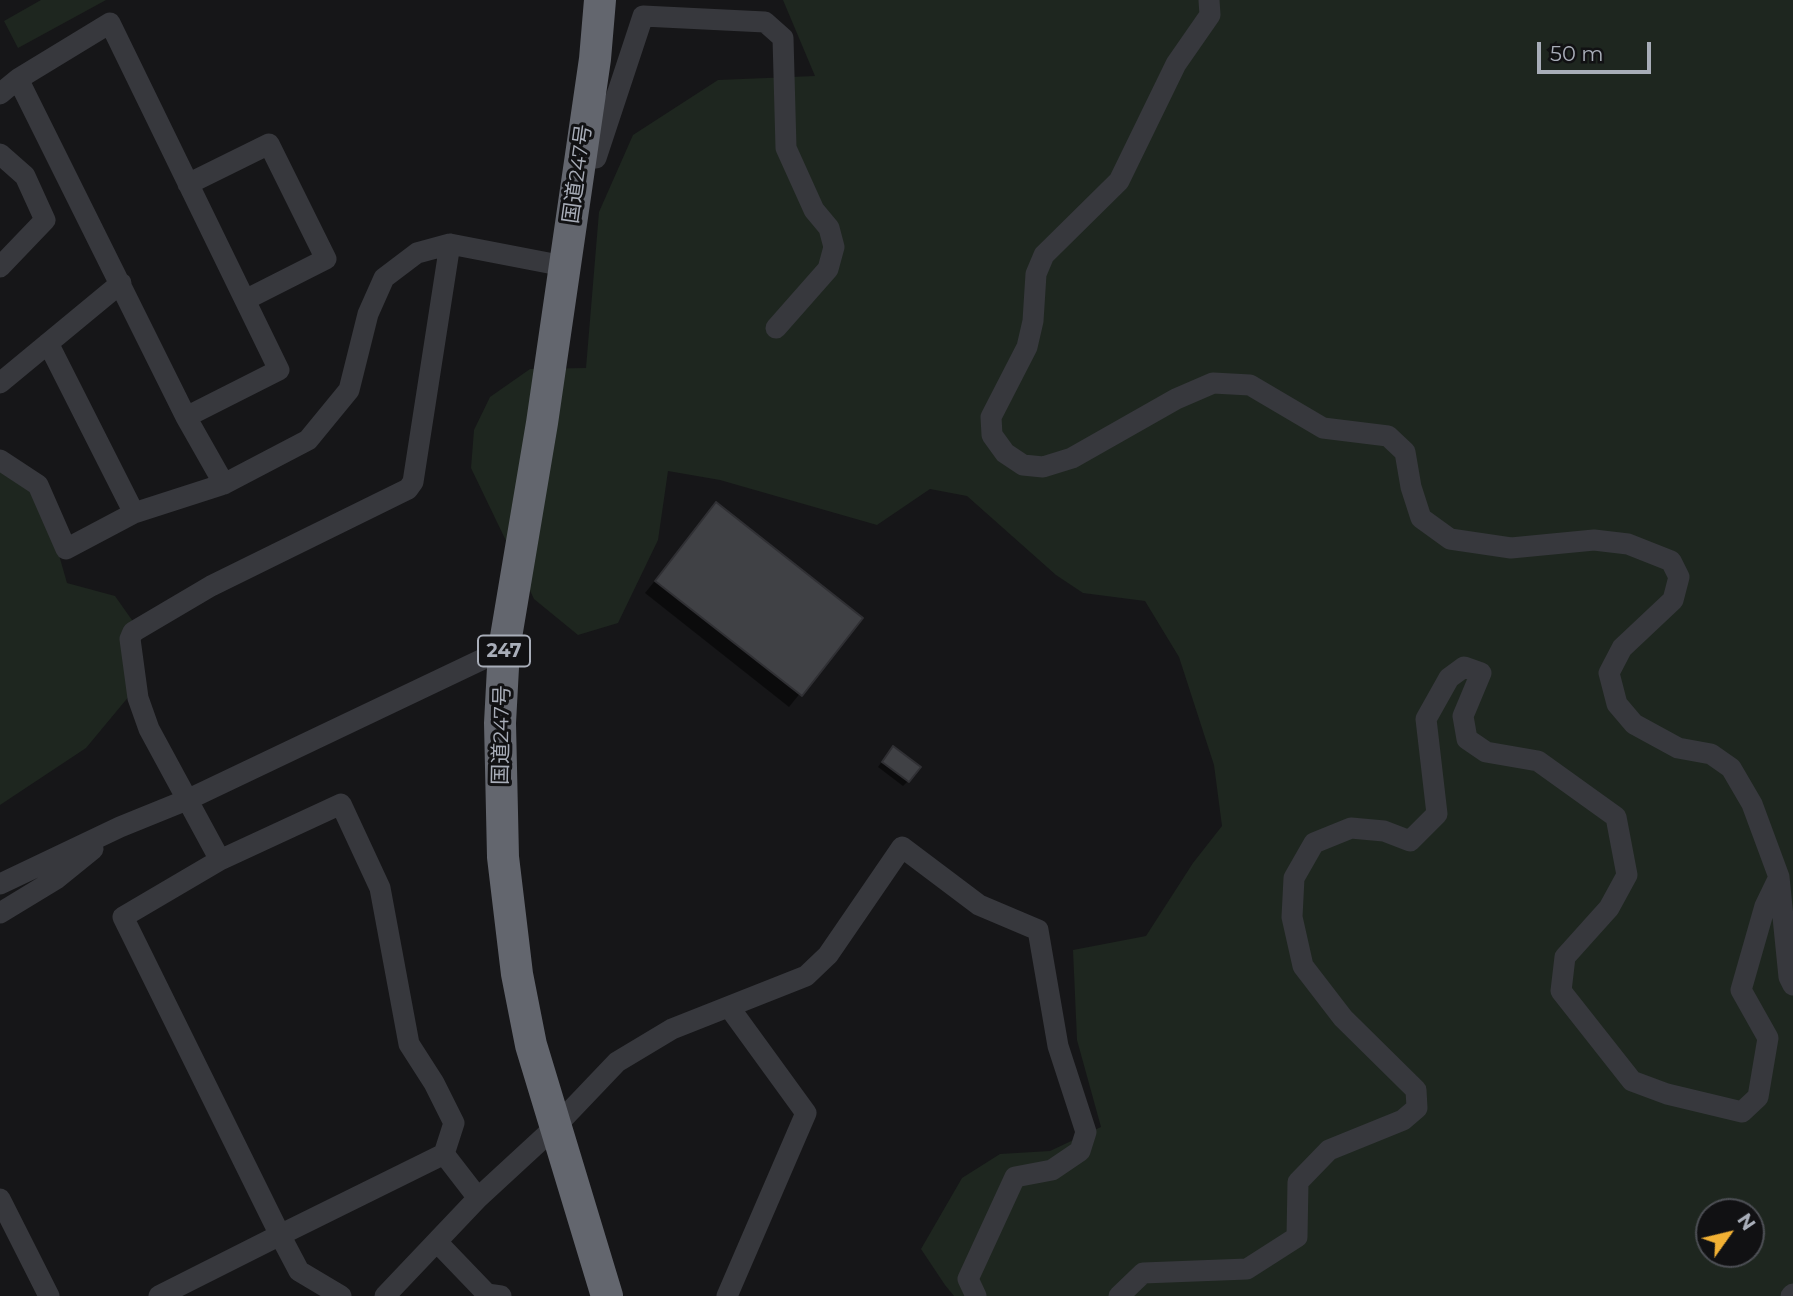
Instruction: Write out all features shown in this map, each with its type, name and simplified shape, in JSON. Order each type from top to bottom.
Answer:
[{"type":"highway","name":"国道247号","points":[[600,0],[564,266],[504,649],[500,723],[503,857],[517,974],[531,1045],[607,1296]]},
{"type":"street","points":[[1209,0],[1210,15],[1176,64],[1119,181],[1044,255],[1036,274],[1033,321],[1027,347],[991,417],[992,435],[1005,453],[1023,465],[1043,467],[1072,458],[1176,399],[1213,383],[1250,385],[1324,428],[1388,436],[1405,452],[1411,487],[1421,518],[1450,539],[1511,548],[1594,540],[1628,544],[1671,561],[1679,577],[1673,600],[1622,648],[1609,673],[1617,704],[1634,724],[1678,748],[1711,754],[1731,768],[1752,804],[1779,877],[1788,977],[1793,985]]},
{"type":"street","points":[[580,157],[596,158],[643,16],[690,9],[765,22],[783,38],[786,148],[814,210],[829,228],[834,247],[828,269],[776,328]]},
{"type":"street","points":[[0,94],[18,79],[110,23],[279,370],[187,417]]},
{"type":"street","points":[[18,79],[187,417],[224,484]]},
{"type":"street","points":[[188,184],[269,144],[326,259],[245,300]]},
{"type":"street","points":[[0,154],[25,176],[45,219],[4,256]]},
{"type":"street","points":[[0,460],[38,485],[66,549],[134,513],[224,484],[308,440],[349,390],[368,314],[384,278],[417,253],[450,244],[564,266]]},
{"type":"street","points":[[220,860],[149,730],[138,698],[130,639],[133,632],[211,586],[408,489],[413,482],[450,244]]},
{"type":"street","points":[[0,383],[121,283]]},
{"type":"street","points":[[48,343],[134,513]]},
{"type":"street","points":[[0,884],[120,827],[189,799],[504,649]]},
{"type":"street","points":[[1119,1296],[1143,1273],[1247,1269],[1297,1237],[1298,1182],[1329,1150],[1403,1120],[1416,1108],[1416,1090],[1343,1018],[1303,966],[1292,917],[1294,878],[1314,843],[1351,828],[1384,831],[1410,841],[1437,814],[1426,719],[1449,678],[1464,667],[1481,673],[1463,716],[1467,739],[1486,752],[1538,761],[1616,817],[1627,874],[1609,908],[1565,957],[1561,991],[1633,1081],[1667,1094],[1742,1112],[1758,1097],[1768,1038],[1741,990],[1765,906],[1779,877]]},
{"type":"street","points":[[159,1296],[280,1235],[444,1154],[454,1124],[434,1083],[409,1044],[380,888],[341,804],[220,860],[123,916],[280,1235],[299,1271],[341,1296]]},
{"type":"street","points":[[0,869],[32,853],[120,827]]},
{"type":"street","points":[[0,913],[57,879],[120,827]]},
{"type":"street","points":[[385,1296],[478,1198],[555,1127],[617,1062],[672,1029],[806,976],[821,962],[902,847],[979,905],[1038,930],[1058,1046],[1086,1132],[1080,1151],[1052,1170],[1015,1177],[968,1279],[976,1296]]},
{"type":"street","points":[[727,1296],[807,1113],[729,1007]]},
{"type":"street","points":[[444,1154],[478,1198]]},
{"type":"street","points":[[0,1199],[49,1296]]},
{"type":"street","points":[[436,1242],[487,1294],[501,1296]]},
{"type":"shaded area","points":[[41,0],[106,0],[18,48],[4,21]]},
{"type":"shaded area","points":[[783,0],[1793,0],[1793,1296],[954,1296],[921,1249],[962,1178],[1000,1154],[1050,1151],[1101,1127],[1077,1040],[1073,950],[1146,936],[1193,863],[1222,826],[1214,765],[1179,657],[1145,601],[1083,593],[1056,575],[967,496],[930,489],[877,525],[720,480],[668,471],[658,540],[618,623],[578,635],[534,599],[471,468],[474,430],[490,397],[530,369],[586,368],[599,212],[633,135],[718,80],[815,76]]},
{"type":"shaded area","points":[[0,470],[29,489],[59,555],[67,583],[115,596],[139,630],[135,689],[86,748],[0,805]]},
{"type":"building","points":[[716,502],[863,618],[802,696],[655,581]]},
{"type":"building","points":[[893,746],[921,767],[909,782],[882,762]]}]
